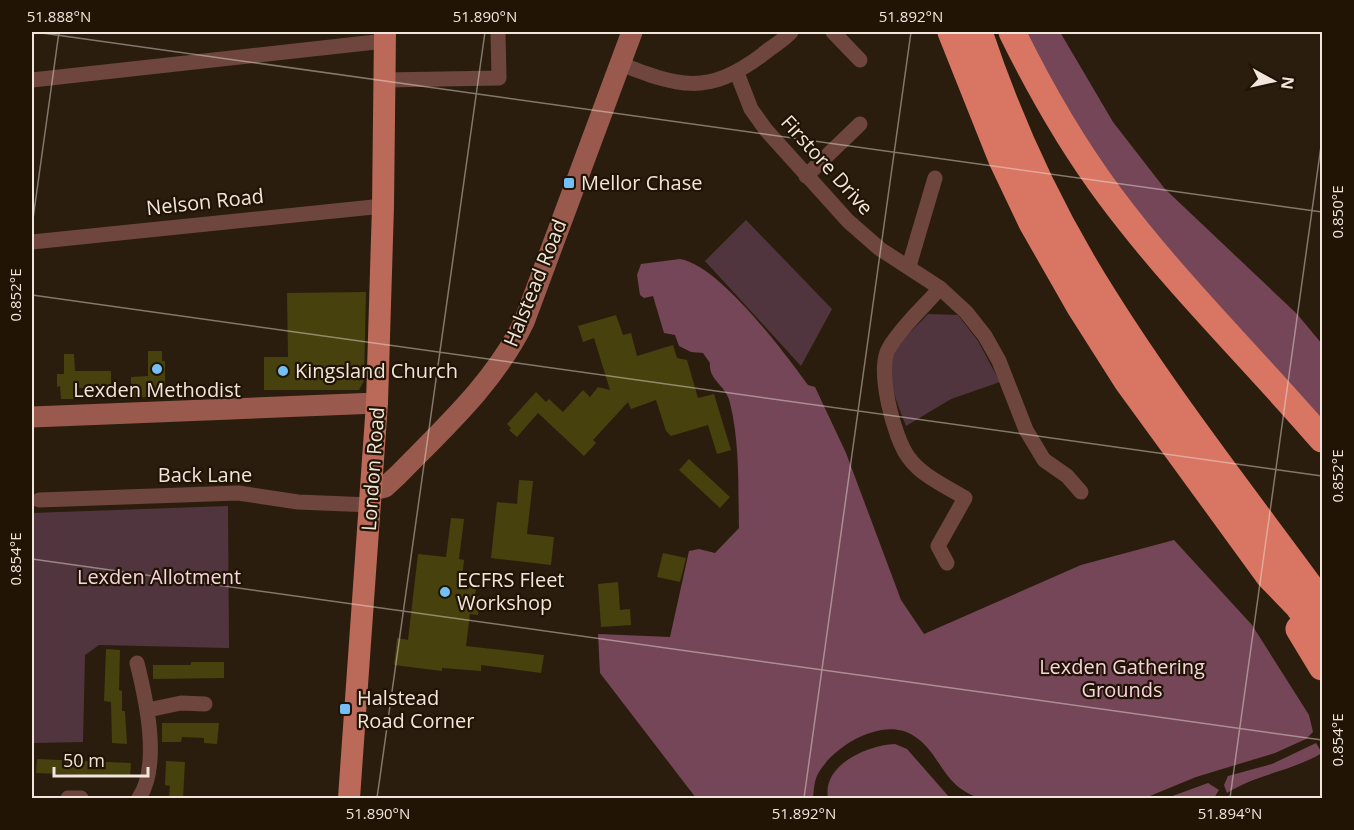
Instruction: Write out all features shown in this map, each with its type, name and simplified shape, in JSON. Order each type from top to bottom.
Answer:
[{"type":"highway","points":[[951,32],[1002,160],[1032,223],[1075,297],[1127,381],[1269,576],[1323,667]]},
{"type":"highway","points":[[979,32],[1007,109],[1027,154],[1058,217],[1105,299],[1222,469],[1323,603]]},
{"type":"highway","points":[[1012,32],[1047,98],[1110,196],[1182,283],[1323,439]]},
{"type":"highway","points":[[1269,576],[1298,606],[1323,642]]},
{"type":"main road","name":"London Road","points":[[349,798],[377,403],[385,36]]},
{"type":"street","name":"Halstead Road","points":[[372,497],[398,475],[496,371],[511,349],[524,322],[618,63],[632,32]]},
{"type":"street","points":[[618,63],[673,82],[714,81],[736,73],[791,32]]},
{"type":"street","points":[[832,32],[860,60]]},
{"type":"street","points":[[385,80],[500,78],[498,33]]},
{"type":"street","points":[[32,80],[385,36]]},
{"type":"street","name":"Firstore Drive","points":[[736,73],[751,109],[806,176],[864,236],[940,288],[966,312],[985,336],[1011,385],[1026,430],[1044,460],[1067,477],[1081,492]]},
{"type":"street","points":[[806,176],[860,124]]},
{"type":"street","points":[[909,266],[935,178]]},
{"type":"street","name":"Nelson Road","points":[[32,242],[383,206]]},
{"type":"street","points":[[940,288],[889,348],[883,365],[889,406],[908,458],[928,476],[965,498],[938,546],[947,563]]},
{"type":"street","points":[[32,417],[377,403]]},
{"type":"street","name":"Back Lane","points":[[39,500],[238,493],[298,502],[372,497]]},
{"type":"street","points":[[137,663],[148,710],[149,759],[147,778],[140,798]]},
{"type":"street","points":[[148,710],[181,703],[206,704]]},
{"type":"street","points":[[68,798],[81,798]]},
{"type":"green space","points":[[1014,32],[1060,32],[1113,122],[1165,189],[1297,314],[1322,344],[1322,434],[1103,180]]},
{"type":"green space","points":[[746,220],[832,309],[801,366],[705,261]]},
{"type":"green space","name":"Lexden Gathering Grounds","points":[[680,259],[696,265],[732,293],[768,333],[808,385],[815,387],[846,453],[901,600],[924,634],[1081,565],[1174,540],[1252,625],[1309,715],[1313,732],[1306,739],[1275,753],[1196,777],[1145,798],[979,798],[957,785],[923,743],[914,736],[889,729],[861,736],[836,752],[817,775],[813,798],[696,798],[600,673],[598,634],[670,637],[689,551],[699,549],[715,553],[739,528],[737,449],[728,397],[712,374],[710,363],[703,353],[691,352],[679,346],[675,335],[664,333],[653,296],[644,298],[640,295],[637,275],[641,264]]},
{"type":"green space","points":[[928,314],[958,315],[978,341],[1000,382],[951,399],[906,426],[893,388],[892,358],[899,345]]},
{"type":"green space","name":"Lexden Allotment","points":[[228,506],[229,648],[99,645],[85,655],[83,742],[32,743],[32,513]]},
{"type":"green space","points":[[1316,743],[1322,753],[1299,764],[1250,781],[1227,793],[1224,785],[1228,776],[1272,764]]},
{"type":"green space","points":[[895,744],[907,749],[950,798],[828,798],[828,786],[832,775],[840,766],[873,748]]},
{"type":"green space","points":[[1208,783],[1219,790],[1214,798],[1167,798]]},
{"type":"building","points":[[366,292],[364,381],[359,390],[264,390],[264,357],[288,357],[287,293]]},
{"type":"building","points":[[616,315],[623,335],[631,333],[637,356],[673,345],[677,358],[687,360],[698,398],[714,394],[731,450],[717,454],[708,425],[671,436],[666,431],[656,400],[631,409],[628,402],[593,440],[596,443],[584,456],[538,413],[517,437],[509,430],[511,428],[507,424],[536,392],[546,402],[549,399],[563,412],[583,390],[590,397],[598,387],[610,390],[594,338],[583,342],[578,326]]},
{"type":"building","points":[[148,351],[162,351],[162,361],[165,361],[165,397],[124,397],[124,387],[131,387],[131,377],[148,376]]},
{"type":"building","points":[[64,354],[74,354],[75,371],[111,371],[111,388],[75,388],[75,399],[61,399],[60,386],[57,387],[57,374],[64,374]]},
{"type":"building","points":[[689,459],[730,497],[720,508],[679,470]]},
{"type":"building","points":[[519,480],[533,481],[527,534],[554,537],[551,565],[491,558],[497,502],[517,504]]},
{"type":"building","name":"ECFRS Fleet Workshop","points":[[451,518],[464,519],[459,559],[464,560],[461,586],[476,588],[475,596],[480,597],[478,615],[470,614],[466,646],[544,655],[541,673],[481,665],[481,671],[442,668],[442,671],[394,665],[397,638],[408,640],[418,554],[446,557]]},
{"type":"building","points":[[663,553],[686,558],[680,582],[657,577]]},
{"type":"building","points":[[618,582],[620,610],[630,609],[631,625],[601,627],[598,584]]},
{"type":"building","points":[[106,649],[120,650],[119,690],[122,691],[122,711],[125,711],[127,744],[112,743],[111,702],[104,701]]},
{"type":"building","points":[[191,662],[224,662],[224,678],[153,679],[153,665],[191,665]]},
{"type":"building","points":[[162,723],[219,723],[217,744],[204,743],[204,738],[182,737],[181,742],[162,742]]},
{"type":"building","points":[[37,759],[131,763],[130,777],[36,773]]},
{"type":"building","points":[[166,761],[185,762],[183,798],[169,798],[170,786],[165,785]]},
{"type":"place","name":"Mellor Chase","points":[[569,183]]},
{"type":"place","name":"Lexden Methodist","points":[[157,369]]},
{"type":"place","name":"Kingsland Church","points":[[283,371]]},
{"type":"place","name":"ECFRS Fleet Workshop","points":[[445,592]]},
{"type":"place","name":"Halstead Road Corner","points":[[345,709]]}]
